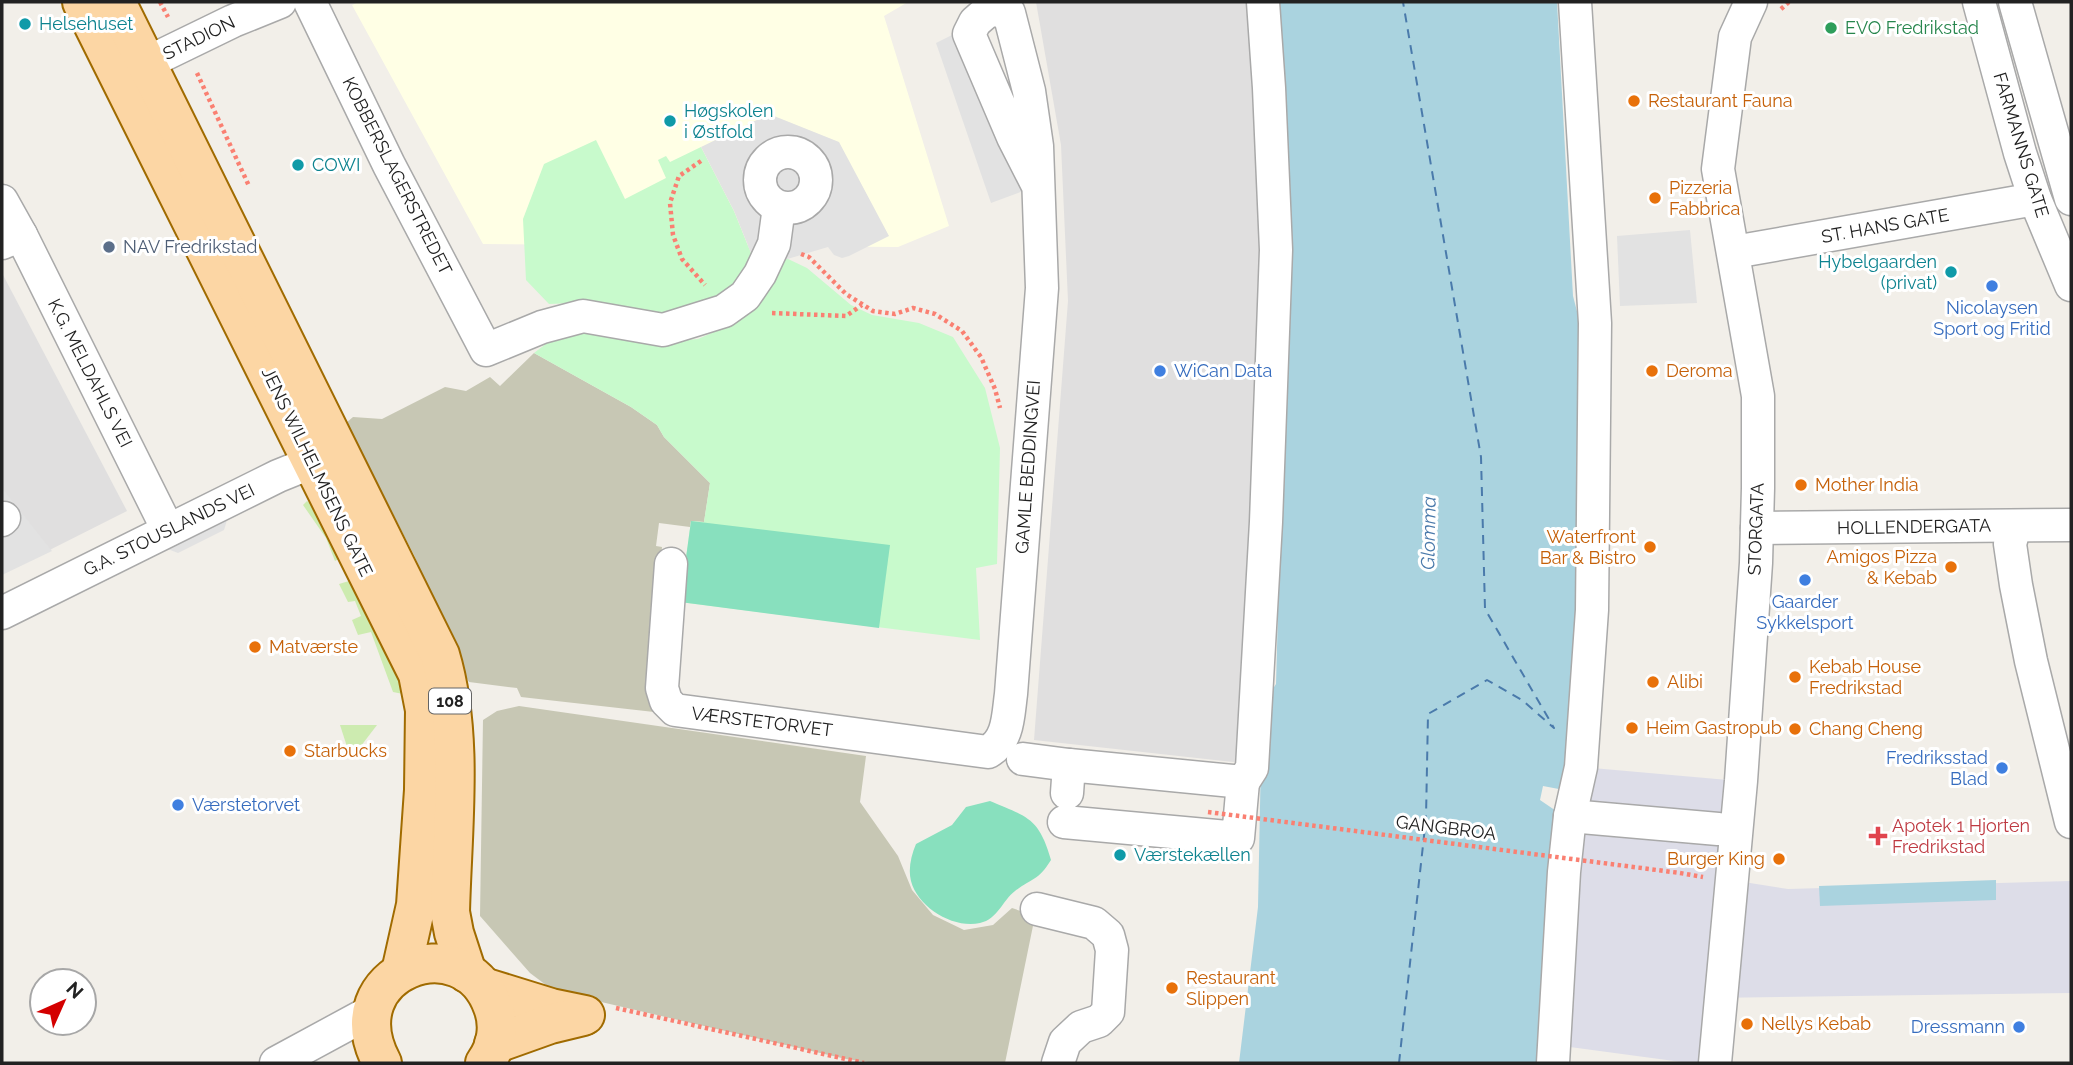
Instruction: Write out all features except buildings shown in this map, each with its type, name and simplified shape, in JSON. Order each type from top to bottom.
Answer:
[{"type":"main road","name":"JENS WILHELMSENS GATE","points":[[82,2],[133,70],[325,457],[418,674],[425,710],[424,790],[416,905],[401,972]]},
{"type":"main road","name":"JENS WILHELMSENS GATE","points":[[116,2],[133,70]]},
{"type":"main road","name":"JENS WILHELMSENS GATE","points":[[325,457],[432,638],[445,674],[451,705],[454,759],[450,912],[454,933],[475,980],[496,1014],[490,1054]]},
{"type":"main road","points":[[382,1063],[373,1047],[370,1027],[378,996],[388,982],[401,972],[427,964],[455,967],[475,980],[551,1008],[585,1015],[550,1024],[490,1054]]},
{"type":"street","name":"STADION","points":[[133,70],[228,12],[280,2]]},
{"type":"street","name":"KOBBERSLAGERSTREDET","points":[[310,2],[389,165],[486,350],[542,327],[583,316],[663,330],[724,311],[745,296],[760,274],[774,244]]},
{"type":"street","points":[[1010,753],[1067,793],[1238,838],[1243,782],[1252,768],[1274,318],[1276,250],[1263,2]]},
{"type":"street","points":[[1553,1063],[1564,872],[1570,816],[1581,767],[1591,624],[1595,445],[1594,275],[1575,2]]},
{"type":"street","name":"STORGATA","points":[[1715,1063],[1741,781],[1757,528],[1758,396],[1718,169],[1735,37],[1751,2]]},
{"type":"street","name":"FARMANNS GATE","points":[[1979,2],[2020,153],[2035,199],[2071,285]]},
{"type":"street","name":"FARMANNS GATE","points":[[2015,2],[2063,141],[2071,199]]},
{"type":"street","name":"GAMLE BEDDINGVEI","points":[[1010,753],[1008,721],[1042,294],[1037,146],[1029,91],[1009,7],[990,9],[975,22],[969,33],[1013,137],[1037,184]]},
{"type":"street","points":[[2020,153],[2063,141]]},
{"type":"street","name":"ST. HANS GATE","points":[[1734,252],[2035,199]]},
{"type":"street","name":"K.G. MELDAHLS VEI","points":[[2,201],[11,239],[168,530]]},
{"type":"street","points":[[774,244],[779,207]]},
{"type":"street","name":"G.A. STOUSLANDS VEI","points":[[2,613],[278,476],[325,457]]},
{"type":"street","name":"HOLLENDERGATA","points":[[1757,528],[2071,525]]},
{"type":"street","points":[[2015,526],[2010,544],[2036,683],[2071,822]]},
{"type":"street","name":"VÆRSTETORVET","points":[[671,564],[662,688],[667,701],[675,710],[1010,753]]},
{"type":"street","points":[[1067,793],[1243,782]]},
{"type":"street","points":[[1570,816],[1718,829]]},
{"type":"street","points":[[1037,909],[1094,923],[1108,935],[1112,950],[1108,1012],[1099,1021],[1081,1027],[1065,1042],[1058,1063]]},
{"type":"street","points":[[276,1063],[372,1011]]},
{"type":"path","points":[[160,2],[168,17]]},
{"type":"path","points":[[774,244],[809,257],[846,294],[873,311],[895,314],[913,308],[935,314],[962,331],[981,358],[995,389],[1001,415]]},
{"type":"path","name":"GANGBROA","points":[[1208,811],[1714,878]]},
{"type":"path","points":[[614,1008],[864,1063]]},
{"type":"shaded area","points":[[359,2],[908,2],[884,16],[949,226],[898,247],[483,244],[352,5]]},
{"type":"shaded area","points":[[1036,2],[1252,2],[1271,164],[1251,764],[1034,740],[1068,301],[1061,145]]},
{"type":"shaded area","points":[[956,33],[1023,191],[991,203],[936,43]]},
{"type":"shaded area","points":[[769,114],[839,142],[889,236],[842,258],[834,255],[828,247],[757,268],[734,211],[701,147]]},
{"type":"shaded area","points":[[1690,230],[1697,303],[1620,306],[1617,236]]},
{"type":"shaded area","points":[[2,273],[127,511],[2,574]]},
{"type":"shaded area","points":[[534,353],[631,407],[657,425],[664,437],[710,483],[704,522],[691,521],[690,527],[659,523],[656,546],[662,547],[648,674],[655,688],[654,712],[521,697],[517,688],[469,682],[461,669],[414,555],[346,423],[353,417],[382,419],[445,387],[466,391],[490,377],[500,386]]},
{"type":"shaded area","points":[[2,488],[52,551],[2,575]]},
{"type":"shaded area","points":[[228,517],[224,530],[178,553],[165,548]]},
{"type":"shaded area","points":[[519,706],[866,756],[860,802],[898,856],[912,890],[933,915],[964,930],[993,925],[1012,908],[1035,916],[1005,1063],[876,1063],[846,1059],[554,991],[530,973],[480,916],[483,720],[497,711]]},
{"type":"shaded area","points":[[1570,766],[1728,780],[1731,880],[1788,889],[2071,881],[2071,993],[1709,998],[1704,1063],[1555,1045]]},
{"type":"green space","points":[[596,140],[625,199],[666,178],[658,160],[666,156],[670,162],[701,147],[734,211],[757,268],[715,305],[658,316],[601,302],[549,304],[526,280],[523,219],[544,164]]},
{"type":"green space","points":[[786,258],[807,268],[851,305],[872,315],[919,323],[953,337],[985,388],[1000,448],[997,564],[976,568],[980,640],[680,602],[691,521],[704,522],[710,483],[664,437],[657,425],[631,407],[534,353],[551,340],[573,329],[659,342],[698,339],[723,328],[772,268]]},
{"type":"green space","points":[[307,501],[318,509],[413,696],[393,692],[371,632],[358,635],[352,620],[361,616],[355,601],[348,602],[339,584],[349,581],[340,558],[335,561],[326,538],[303,505]]},
{"type":"green space","points":[[691,521],[890,545],[879,628],[680,602]]},
{"type":"green space","points":[[340,725],[377,725],[351,759]]},
{"type":"green space","points":[[990,801],[1030,821],[1042,835],[1051,860],[1038,876],[1011,895],[991,918],[980,923],[959,923],[938,914],[921,900],[911,881],[911,858],[916,844],[952,825],[966,807]]},
{"type":"water","name":"Glomma","points":[[1275,2],[1557,2],[1573,296],[1580,323],[1581,599],[1564,790],[1543,786],[1540,800],[1562,815],[1538,1063],[1239,1063],[1258,907],[1262,706],[1276,684],[1288,254]]},
{"type":"water","points":[[1996,880],[1996,900],[1820,906],[1819,886]]},
{"type":"ferry route","points":[[1399,1063],[1426,818],[1428,714],[1487,680],[1522,700],[1554,728],[1485,609],[1481,457],[1403,2]]},
{"type":"place","name":"Helsehuset","points":[[25,24]]},
{"type":"place","name":"EVO Fredrikstad","points":[[1831,28]]},
{"type":"place","name":"Restaurant Fauna","points":[[1634,101]]},
{"type":"place","name":"Høgskolen i Østfold","points":[[670,121]]},
{"type":"place","name":"COWI","points":[[298,165]]},
{"type":"place","name":"Pizzeria Fabbrica","points":[[1655,198]]},
{"type":"place","name":"NAV Fredrikstad","points":[[109,247]]},
{"type":"place","name":"Hybelgaarden (privat)","points":[[1951,272]]},
{"type":"place","name":"Nicolaysen Sport og Fritid","points":[[1992,286]]},
{"type":"place","name":"WiCan Data","points":[[1160,371]]},
{"type":"place","name":"Deroma","points":[[1652,371]]},
{"type":"place","name":"Mother India","points":[[1801,485]]},
{"type":"place","name":"Waterfront Bar & Bistro","points":[[1650,547]]},
{"type":"place","name":"Amigos Pizza & Kebab","points":[[1951,567]]},
{"type":"place","name":"Gaarder Sykkelsport","points":[[1805,580]]},
{"type":"place","name":"Matværste","points":[[255,647]]},
{"type":"place","name":"Kebab House Fredrikstad","points":[[1795,677]]},
{"type":"place","name":"Alibi","points":[[1653,682]]},
{"type":"place","name":"Heim Gastropub","points":[[1632,728]]},
{"type":"place","name":"Chang Cheng","points":[[1795,729]]},
{"type":"place","name":"Starbucks","points":[[290,751]]},
{"type":"place","name":"Fredriksstad Blad","points":[[2002,768]]},
{"type":"place","name":"Værstetorvet","points":[[178,805]]},
{"type":"place","name":"Apotek 1 Hjorten Fredrikstad","points":[[1878,836]]},
{"type":"place","name":"Værstekællen","points":[[1120,855]]},
{"type":"place","name":"Burger King","points":[[1779,859]]},
{"type":"place","name":"Restaurant Slippen","points":[[1172,988]]},
{"type":"place","name":"Nellys Kebab","points":[[1747,1024]]},
{"type":"place","name":"Dressmann","points":[[2019,1027]]}]
